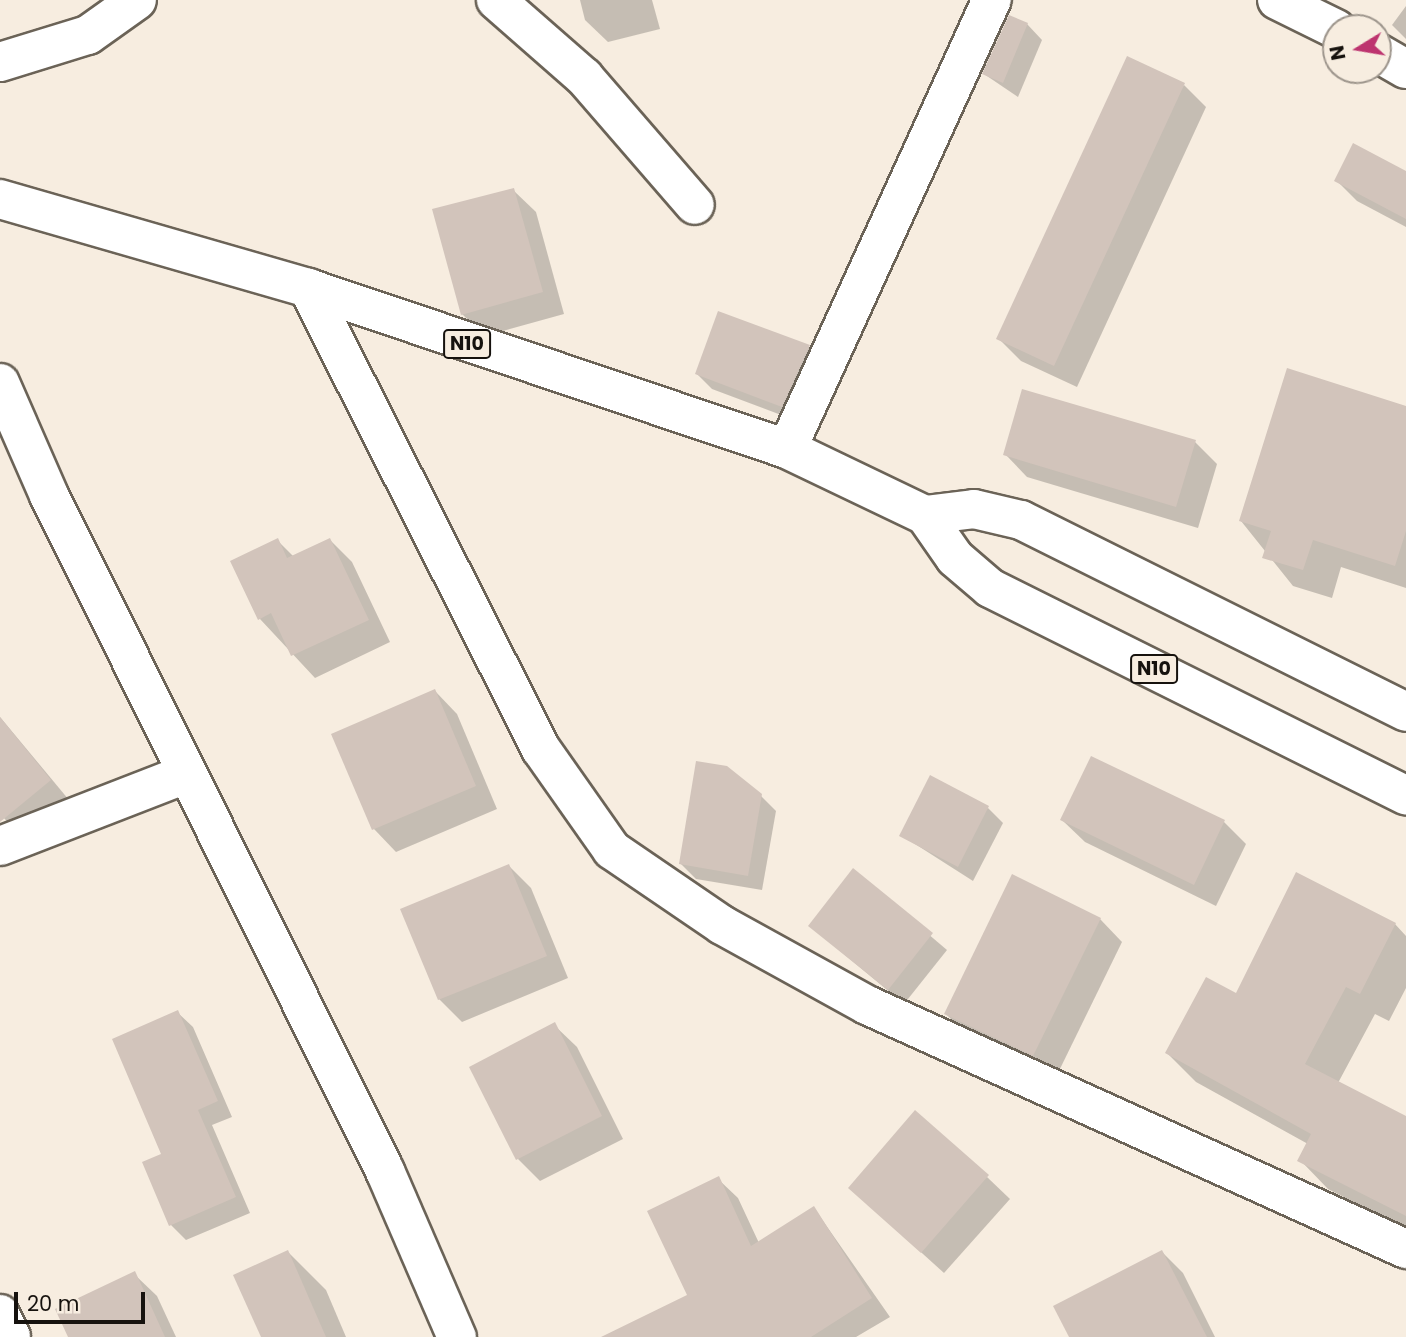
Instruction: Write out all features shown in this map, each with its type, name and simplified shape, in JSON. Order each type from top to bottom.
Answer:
[{"type":"main road","points":[[0,62],[88,35],[138,0]]},
{"type":"main road","points":[[496,0],[584,77],[695,205]]},
{"type":"main road","points":[[787,449],[992,0]]},
{"type":"main road","points":[[1277,0],[1322,22]]},
{"type":"main road","name":"N10","points":[[0,199],[308,288],[787,449],[926,515],[954,558],[990,587],[1406,795]]},
{"type":"main road","points":[[308,288],[541,749],[612,850],[722,925],[867,1005],[1406,1249]]},
{"type":"main road","points":[[0,383],[186,774],[385,1171],[457,1337]]},
{"type":"main road","points":[[926,515],[974,509],[1021,520],[1406,712]]},
{"type":"main road","points":[[0,846],[186,774]]},
{"type":"main road","points":[[0,1314],[11,1337]]},
{"type":"building","points":[[1009,15],[1028,23],[1003,83],[982,74]]},
{"type":"building","points":[[1127,56],[1185,83],[1054,366],[996,339]]},
{"type":"building","points":[[1353,143],[1406,171],[1406,219],[1334,181]]},
{"type":"building","points":[[514,188],[543,292],[461,315],[432,209]]},
{"type":"building","points":[[718,311],[810,345],[782,407],[695,374]]},
{"type":"building","points":[[1287,368],[1406,406],[1406,531],[1395,566],[1313,540],[1303,570],[1262,558],[1271,531],[1239,521]]},
{"type":"building","points":[[1022,389],[1196,440],[1176,507],[1003,455]]},
{"type":"building","points":[[278,538],[287,558],[330,538],[369,620],[291,656],[271,613],[258,620],[230,561]]},
{"type":"building","points":[[435,689],[476,786],[372,830],[331,734]]},
{"type":"building","points":[[0,717],[51,780],[0,822]]},
{"type":"building","points":[[1091,756],[1225,820],[1194,885],[1060,820]]},
{"type":"building","points":[[696,761],[727,766],[762,794],[748,876],[679,864]]},
{"type":"building","points":[[930,775],[989,806],[958,867],[899,836]]},
{"type":"building","points":[[509,864],[547,956],[438,1000],[400,909]]},
{"type":"building","points":[[853,868],[933,933],[888,990],[808,926]]},
{"type":"building","points":[[1296,872],[1396,923],[1360,994],[1346,987],[1305,1064],[1406,1116],[1406,1216],[1297,1161],[1311,1134],[1165,1053],[1206,977],[1236,993]]},
{"type":"building","points":[[1012,874],[1101,918],[1033,1056],[944,1014]]},
{"type":"building","points":[[178,1010],[218,1101],[198,1110],[236,1197],[169,1226],[142,1162],[161,1154],[112,1039]]},
{"type":"building","points":[[555,1022],[602,1116],[516,1160],[469,1067]]},
{"type":"building","points":[[915,1110],[989,1175],[921,1253],[848,1188]]},
{"type":"building","points":[[719,1176],[751,1246],[814,1206],[872,1298],[811,1337],[601,1337],[687,1295],[647,1211]]},
{"type":"building","points":[[288,1250],[326,1337],[261,1337],[233,1275]]},
{"type":"building","points":[[1162,1250],[1207,1337],[1069,1337],[1053,1306]]},
{"type":"building","points":[[135,1271],[165,1337],[68,1337],[55,1309]]}]
